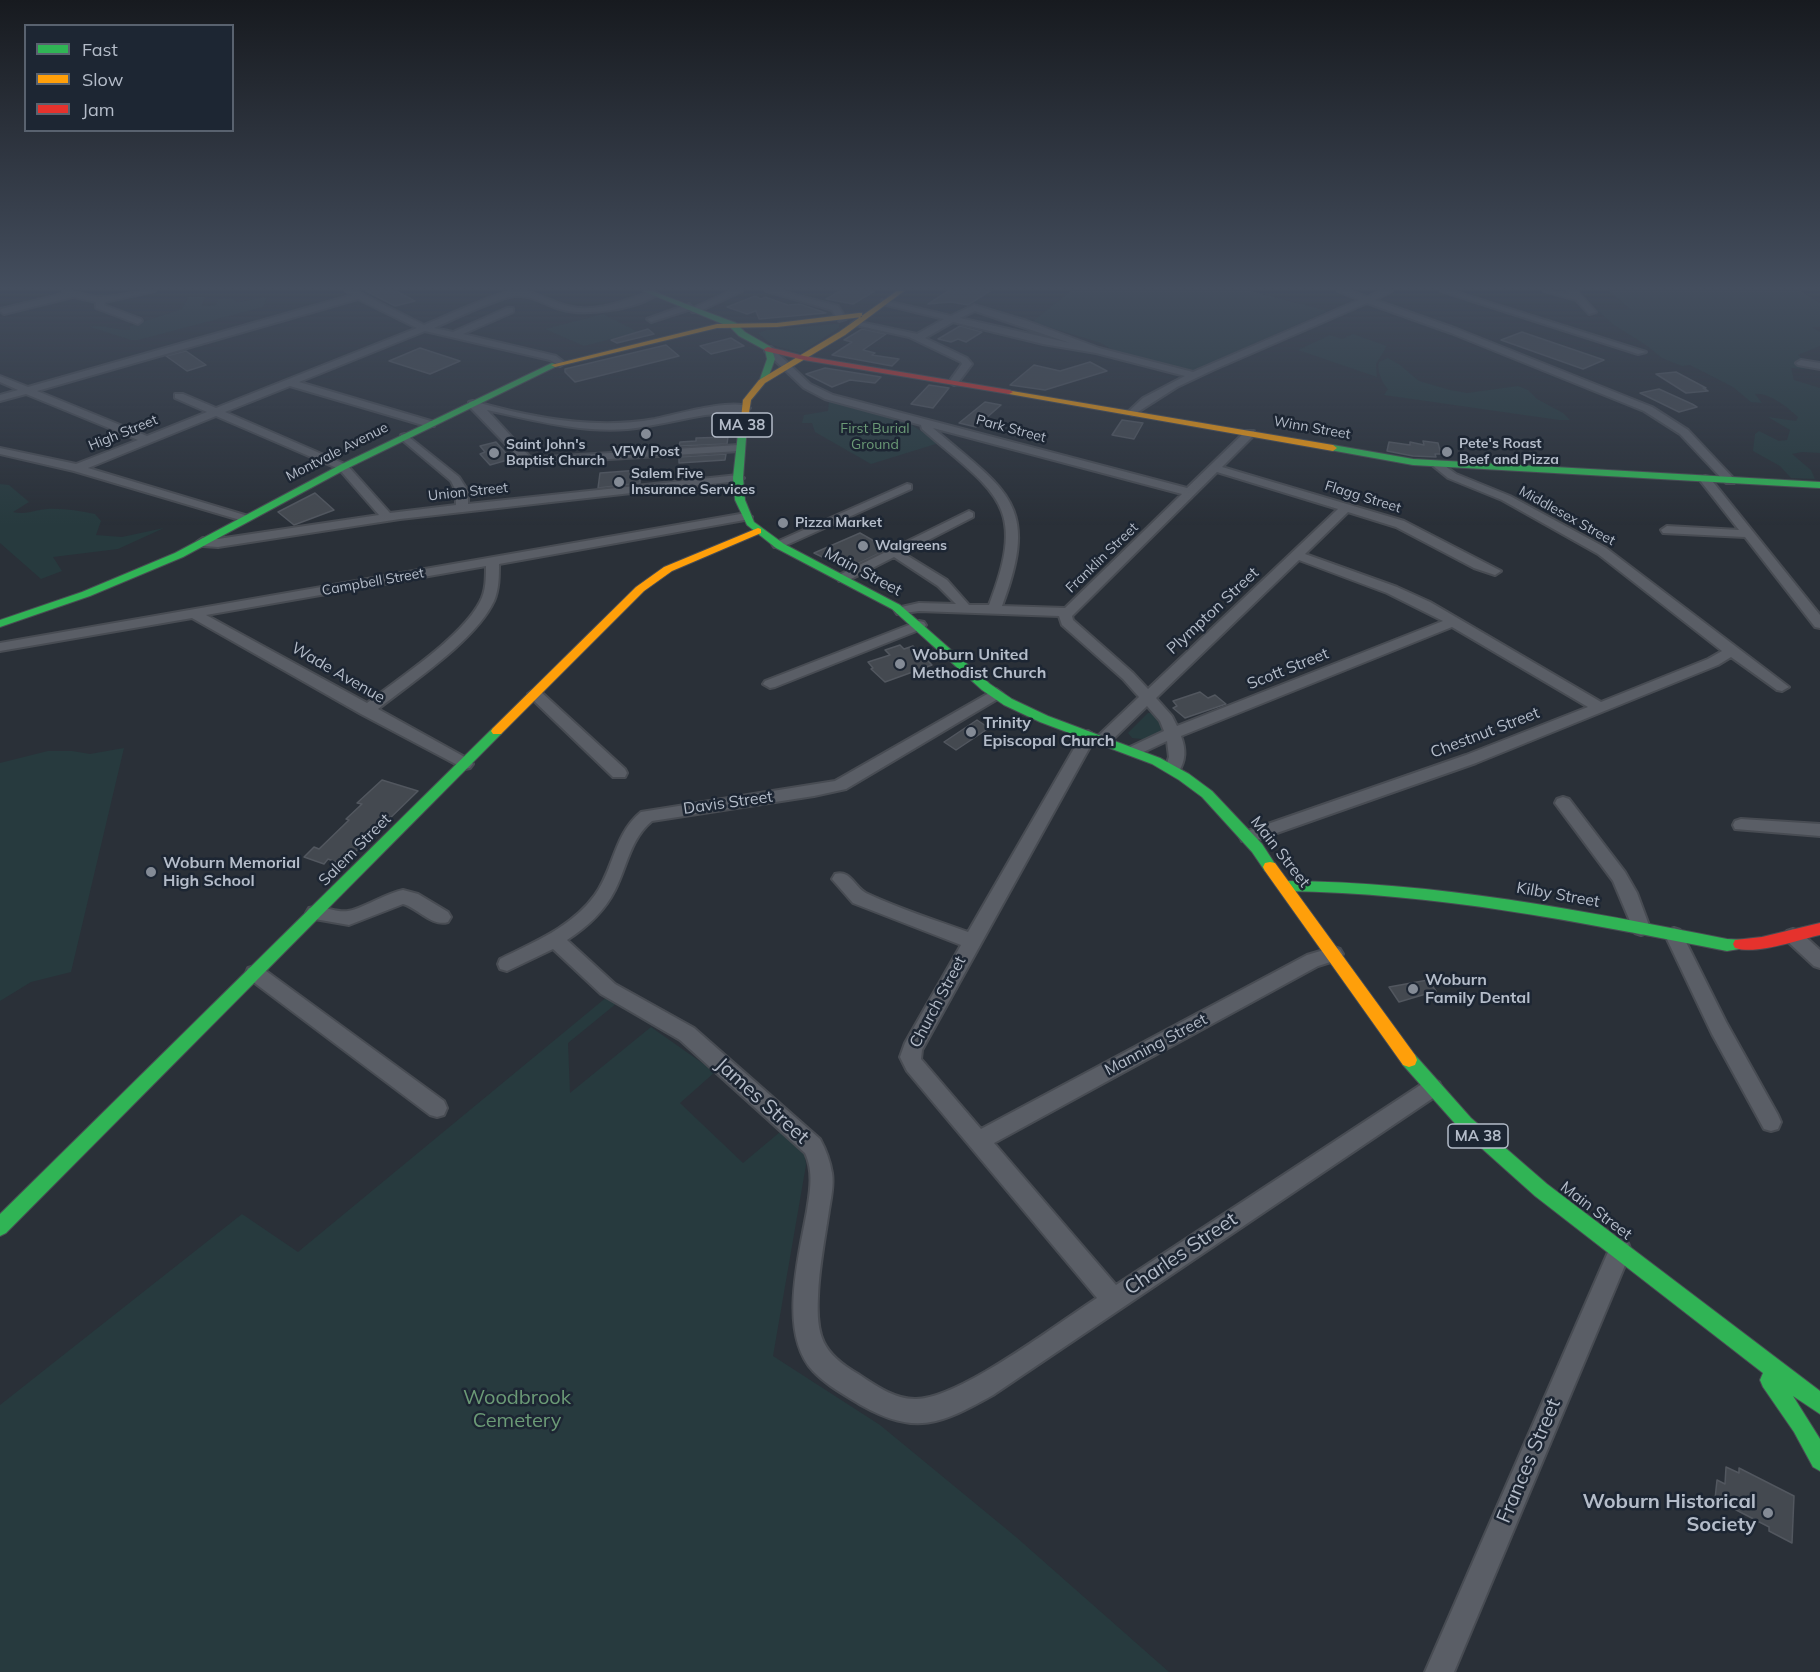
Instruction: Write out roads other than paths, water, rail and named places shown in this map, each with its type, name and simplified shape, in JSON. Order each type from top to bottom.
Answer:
[{"type":"main road","name":"Montvale Avenue","points":[[0,624],[86,594],[203,542],[243,518],[343,467],[547,369]]},
{"type":"main road","name":"Main Street","points":[[764,379],[767,369]]},
{"type":"main road","name":"Main Street","points":[[782,369],[764,379],[751,393],[745,408],[738,478],[740,500],[746,517],[758,531],[778,544],[876,594],[902,611],[996,694],[1031,714],[1135,751],[1173,770],[1206,794],[1248,837],[1286,886],[1432,1088],[1506,1161],[1820,1404]]},
{"type":"main road","name":"Winn Street","points":[[873,369],[1437,465],[1820,485]]},
{"type":"main road","name":"Salem Street","points":[[0,1227],[652,579],[676,565],[758,531]]},
{"type":"main road","name":"Kilby Street","points":[[1286,886],[1337,885],[1467,897],[1546,909],[1735,945],[1754,944],[1820,929]]},
{"type":"main road","points":[[1724,1331],[1774,1384],[1801,1425],[1820,1460]]},
{"type":"street","points":[[0,398],[98,369]]},
{"type":"street","name":"High Street","points":[[77,468],[324,369]]},
{"type":"street","name":"Park Street","points":[[790,369],[807,386],[825,396],[1191,493]]},
{"type":"street","points":[[954,382],[963,369]]},
{"type":"street","points":[[1168,369],[1195,376]]},
{"type":"street","points":[[1133,412],[1152,398],[1211,369]]},
{"type":"street","points":[[1552,369],[1648,409],[1686,433],[1730,481]]},
{"type":"street","points":[[0,379],[147,440]]},
{"type":"street","points":[[290,383],[430,424]]},
{"type":"street","points":[[179,396],[343,467],[387,517]]},
{"type":"street","points":[[472,404],[582,426],[619,426],[703,411],[745,408]]},
{"type":"street","points":[[472,404],[489,418],[528,461],[740,448]]},
{"type":"street","points":[[926,422],[926,427],[1000,495],[1010,512],[1013,530],[1010,560],[994,609]]},
{"type":"street","name":"Franklin Street","points":[[902,611],[919,607],[1068,612],[1250,434]]},
{"type":"street","points":[[405,437],[443,467],[457,482],[463,493],[462,508]]},
{"type":"street","points":[[0,451],[77,468],[243,518]]},
{"type":"street","name":"Middlesex Street","points":[[1437,465],[1450,476],[1506,498],[1596,547],[1731,651],[1782,687]]},
{"type":"street","name":"Flagg Street","points":[[1215,468],[1413,529],[1478,565],[1495,571]]},
{"type":"street","name":"Union Street","points":[[203,542],[218,543],[462,508],[738,478]]},
{"type":"street","points":[[1705,479],[1820,624]]},
{"type":"street","points":[[778,544],[907,487]]},
{"type":"street","name":"Plympton Street","points":[[1096,738],[1148,697],[1347,507]]},
{"type":"street","points":[[843,578],[969,515]]},
{"type":"street","name":"Campbell Street","points":[[0,647],[746,517]]},
{"type":"street","points":[[1667,530],[1748,534]]},
{"type":"street","points":[[893,552],[936,579],[957,597],[965,608]]},
{"type":"street","points":[[1297,555],[1403,594],[1455,621],[1599,707]]},
{"type":"street","points":[[366,711],[450,642],[478,615],[489,596],[493,561]]},
{"type":"street","points":[[1068,612],[1065,616],[1067,622],[1118,666],[1167,719],[1178,753],[1173,770]]},
{"type":"street","name":"Wade Avenue","points":[[193,613],[465,764]]},
{"type":"street","name":"Scott Street","points":[[1135,751],[1173,733],[1455,621]]},
{"type":"street","points":[[770,684],[919,625]]},
{"type":"street","name":"Chestnut Street","points":[[1248,837],[1435,772],[1713,662],[1731,651]]},
{"type":"street","points":[[535,694],[619,773]]},
{"type":"street","name":"Davis Street","points":[[507,964],[580,921],[600,901],[611,883],[634,828],[647,816],[835,786],[996,694]]},
{"type":"street","name":"Church Street","points":[[1096,738],[971,941],[912,1049],[910,1057],[914,1065],[1113,1299]]},
{"type":"street","points":[[1563,803],[1620,877],[1641,928]]},
{"type":"street","points":[[1741,825],[1820,830]]},
{"type":"street","points":[[841,879],[859,898],[971,941]]},
{"type":"street","points":[[315,913],[349,918],[392,899],[403,897],[412,899],[442,916]]},
{"type":"street","points":[[1674,935],[1719,1028],[1771,1122]]},
{"type":"street","points":[[1793,936],[1820,961]]},
{"type":"street","name":"James Street","points":[[554,938],[608,989],[687,1034],[813,1146],[822,1176],[806,1300],[806,1324],[812,1346],[824,1365],[875,1400],[901,1411],[927,1413]]},
{"type":"street","name":"Manning Street","points":[[980,1140],[1313,960],[1334,954]]},
{"type":"street","points":[[255,973],[437,1108]]},
{"type":"street","name":"Charles Street","points":[[927,1413],[946,1407],[984,1386],[1432,1088]]},
{"type":"street","name":"Frances Street","points":[[1439,1672],[1620,1251]]},
{"type":"place","name":"VFW Post","points":[[646,434]]},
{"type":"place","name":"Pete's Roast Beef and Pizza","points":[[1447,452]]},
{"type":"place","name":"Saint John's Baptist Church","points":[[494,453]]},
{"type":"place","name":"Salem Five Insurance Services","points":[[619,482]]},
{"type":"place","name":"Pizza Market","points":[[783,523]]},
{"type":"place","name":"Walgreens","points":[[863,546]]},
{"type":"place","name":"Woburn United Methodist Church","points":[[900,664]]},
{"type":"place","name":"Trinity Episcopal Church","points":[[971,732]]},
{"type":"place","name":"Woburn Memorial High School","points":[[151,872]]},
{"type":"place","name":"Woburn Family Dental","points":[[1413,989]]},
{"type":"place","name":"Woburn Historical Society","points":[[1768,1513]]},
{"type":"park label","name":"First Burial Ground","points":[[875,438]]},
{"type":"park label","name":"Woodbrook Cemetery","points":[[517,1410]]}]
